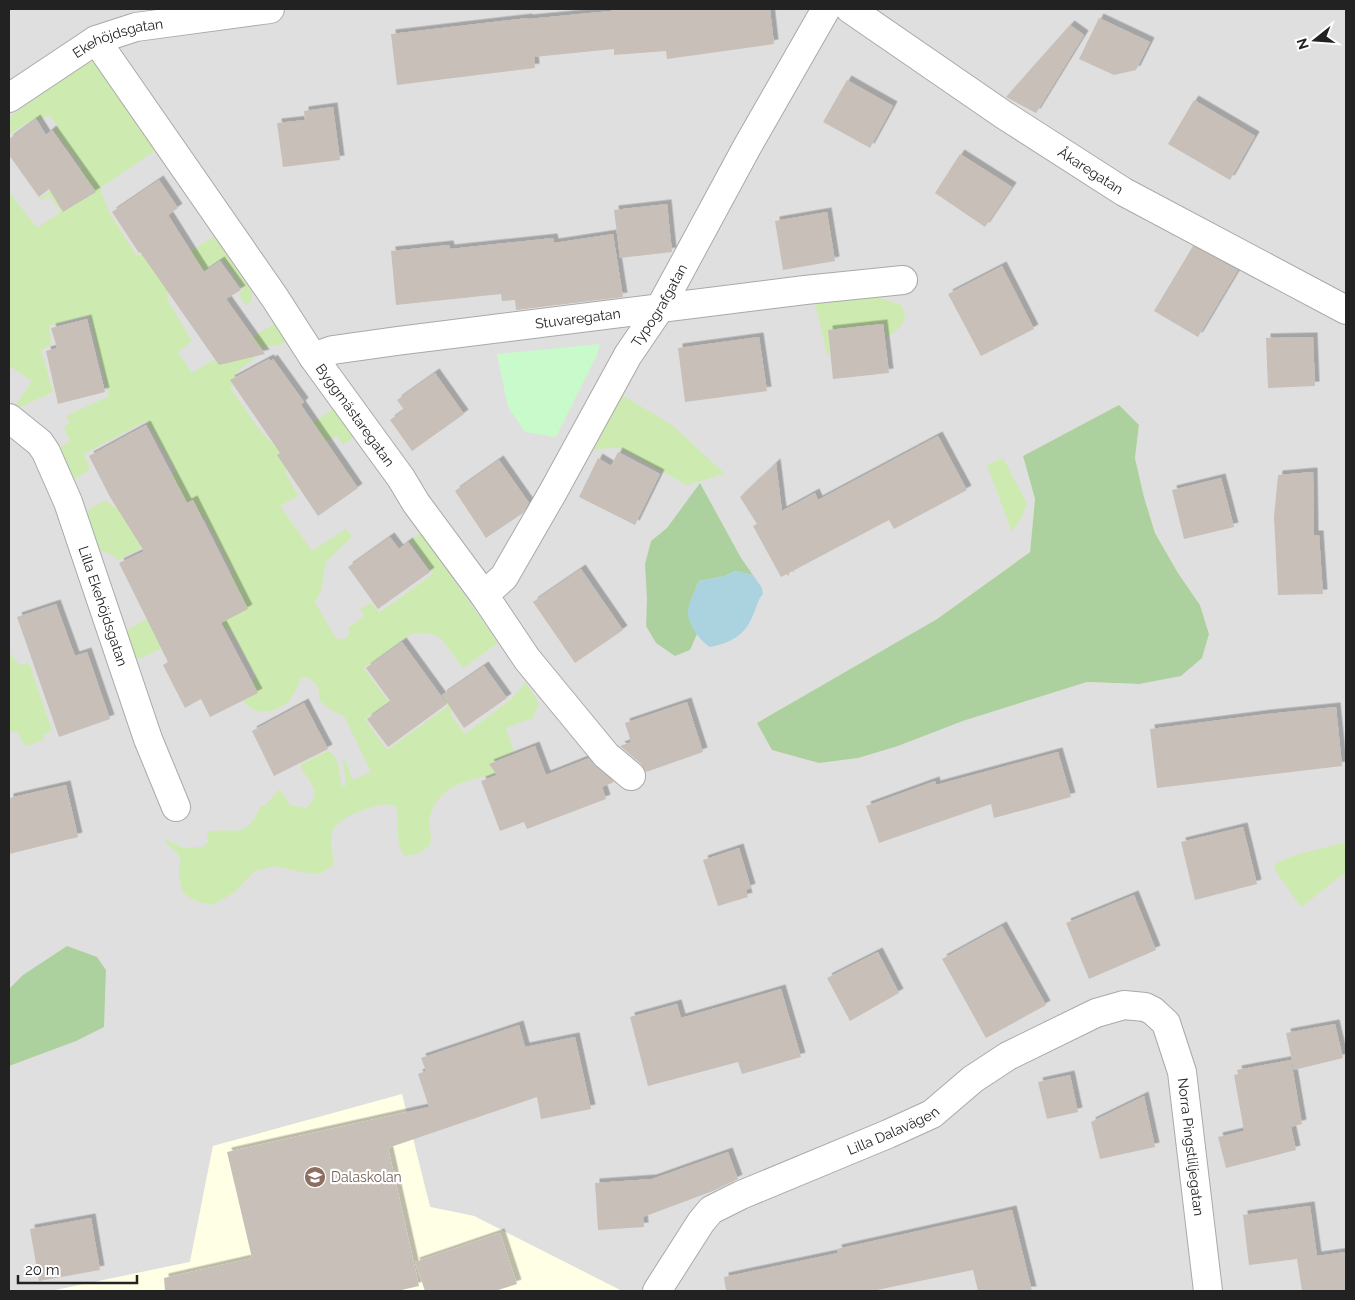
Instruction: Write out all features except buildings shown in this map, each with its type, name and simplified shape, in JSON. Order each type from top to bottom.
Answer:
[{"type":"street","name":"Ekehöjdsgatan","points":[[9,98],[96,40],[136,27],[270,9]]},
{"type":"street","name":"Typografgatan","points":[[484,594],[504,577],[624,362],[660,308],[747,147],[826,9]]},
{"type":"street","name":"Åkaregatan","points":[[850,9],[1004,115],[1124,192],[1346,310]]},
{"type":"street","name":"Byggmästaregatan","points":[[96,40],[275,298],[313,357],[401,478],[416,503],[484,594],[527,659],[606,756],[632,776]]},
{"type":"street","name":"Stuvaregatan","points":[[313,357],[333,350],[805,290],[903,280]]},
{"type":"street","name":"Lilla Ekehöjdsgatan","points":[[9,418],[40,444],[46,452],[68,502],[148,739],[176,807]]},
{"type":"street","name":"Lilla Dalavägen","points":[[657,1291],[701,1222],[711,1210],[718,1206],[932,1114],[973,1079],[1008,1056],[1096,1013],[1124,1005],[1144,1007],[1153,1011]]},
{"type":"street","name":"Norra Pingstliljegatan","points":[[1153,1011],[1166,1023],[1182,1072],[1208,1291]]},
{"type":"shaded area","points":[[9,9],[1346,9],[1346,1291],[622,1291],[474,1216],[430,1207],[402,1095],[213,1146],[190,1262],[51,1291],[9,1291]],"holes":[[[1139,425],[1135,458],[1155,533],[1178,573],[1200,605],[1209,634],[1139,684],[1087,682],[963,721],[898,746],[773,750],[758,723],[937,619],[1030,552],[1035,499],[1023,456]]]},
{"type":"shaded area","name":"Dalaskolan","points":[[402,1094],[430,1207],[474,1216],[622,1291],[51,1291],[190,1262],[213,1146]]},
{"type":"green space","points":[[86,63],[96,63],[155,149],[100,188],[110,214],[137,256],[156,246],[173,263],[214,236],[252,292],[252,300],[246,306],[239,294],[243,289],[222,259],[168,293],[167,299],[192,341],[178,352],[192,373],[277,322],[287,339],[285,342],[280,345],[264,348],[236,373],[238,382],[230,388],[261,432],[276,447],[335,408],[356,435],[343,445],[337,436],[325,441],[285,471],[298,496],[280,506],[312,551],[346,529],[352,537],[326,562],[321,591],[315,602],[335,637],[340,640],[346,638],[350,633],[348,628],[364,616],[360,609],[372,603],[379,613],[433,574],[410,540],[421,533],[498,643],[463,668],[438,636],[424,633],[411,634],[364,668],[389,702],[365,719],[387,750],[448,706],[443,697],[459,706],[450,714],[465,734],[510,700],[526,682],[539,704],[533,718],[506,728],[514,752],[494,761],[497,773],[470,780],[451,788],[434,805],[429,824],[430,842],[426,849],[414,855],[405,856],[401,850],[398,838],[396,806],[381,805],[352,814],[334,828],[331,841],[334,865],[320,874],[275,866],[255,871],[235,892],[213,905],[198,902],[183,893],[179,875],[180,858],[165,839],[184,848],[203,847],[208,842],[207,832],[244,829],[255,818],[260,807],[265,805],[280,789],[290,805],[306,808],[314,796],[314,791],[300,765],[327,751],[332,753],[337,761],[342,786],[346,786],[343,759],[345,759],[353,780],[371,772],[344,716],[331,710],[319,700],[317,686],[307,677],[301,678],[292,698],[281,707],[263,712],[252,709],[247,705],[238,688],[257,678],[230,629],[205,629],[142,658],[137,658],[133,655],[126,638],[128,629],[147,619],[146,614],[233,572],[204,517],[118,560],[113,555],[98,550],[87,519],[89,509],[107,500],[112,507],[128,501],[176,471],[146,421],[84,454],[90,469],[72,480],[58,448],[70,442],[64,427],[70,422],[66,416],[109,396],[89,315],[49,326],[51,344],[41,350],[53,392],[20,407],[16,404],[32,381],[11,367],[9,370],[9,192],[37,228],[61,212],[49,195],[41,201],[40,198],[82,168],[54,130],[58,126],[49,115],[39,120],[35,118],[9,135],[9,117]]},
{"type":"green space","points":[[868,295],[900,304],[905,316],[901,326],[886,337],[884,323],[828,330],[830,354],[827,355],[815,302]]},
{"type":"green space","points":[[600,344],[597,355],[556,437],[525,432],[508,407],[497,354]]},
{"type":"green space","points":[[622,395],[672,425],[725,474],[687,485],[619,448],[594,449]]},
{"type":"green space","points":[[1119,405],[1139,425],[1135,458],[1155,533],[1178,573],[1200,605],[1209,634],[1202,658],[1181,676],[1139,684],[1087,682],[963,721],[898,746],[858,758],[819,763],[772,750],[757,723],[937,619],[1030,552],[1035,499],[1023,456]]},
{"type":"green space","points":[[1003,458],[1027,503],[1022,517],[1012,532],[987,465]]},
{"type":"green space","points":[[700,483],[741,558],[753,575],[735,571],[725,576],[699,581],[689,607],[690,618],[697,634],[690,650],[675,656],[656,643],[646,626],[645,564],[651,541],[667,528]]},
{"type":"green space","points":[[9,651],[19,665],[29,663],[52,731],[43,735],[44,740],[25,746],[17,731],[9,732]]},
{"type":"green space","points":[[1346,842],[1346,872],[1301,907],[1277,873],[1274,865],[1298,855]]},
{"type":"green space","points":[[67,946],[97,957],[106,970],[104,1027],[76,1041],[9,1066],[9,989],[23,975]]},
{"type":"water","points":[[735,571],[753,575],[762,588],[763,594],[750,622],[741,633],[730,641],[710,647],[698,636],[692,626],[688,616],[690,603],[699,581],[725,576]]},
{"type":"place","name":"Dalaskolan","points":[[315,1177]]}]
